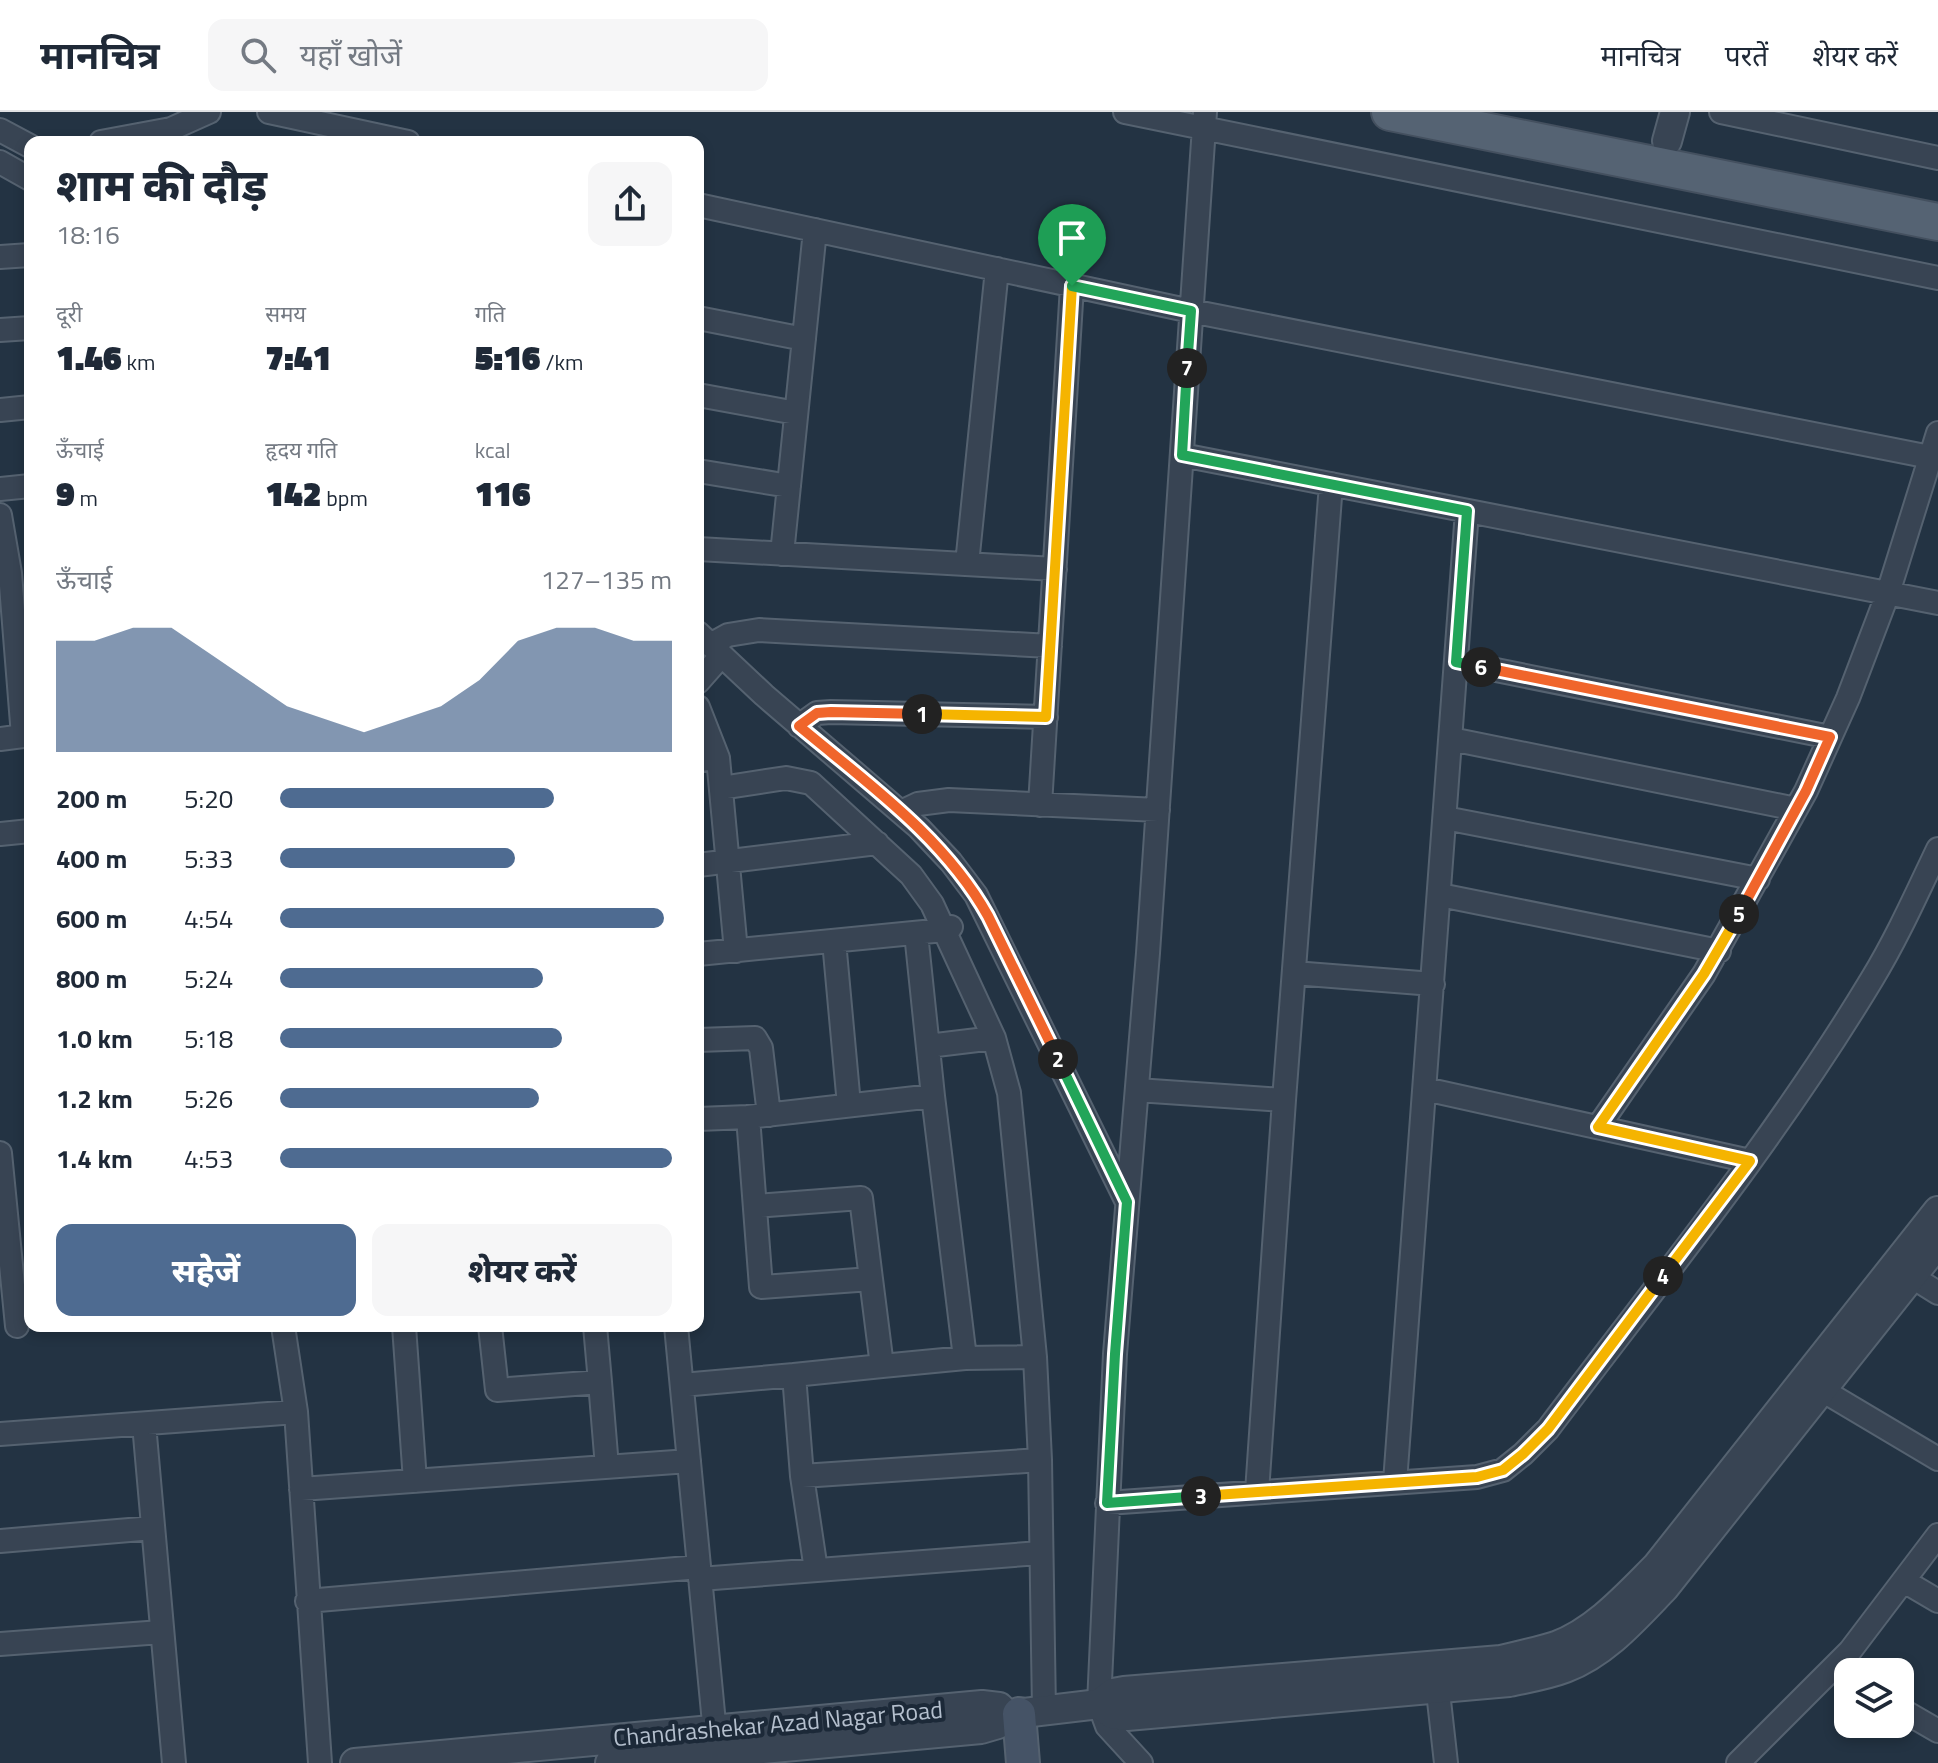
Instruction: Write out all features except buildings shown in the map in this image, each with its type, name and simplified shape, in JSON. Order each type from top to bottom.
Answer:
[{"type":"main road","points":[[1390,112],[1938,222]]},
{"type":"main road","points":[[1523,112],[1671,127],[1938,197]]},
{"type":"main road","points":[[1023,1713],[1023,1763]]},
{"type":"street","points":[[171,135],[209,112]]},
{"type":"street","points":[[269,112],[380,136]]},
{"type":"street","points":[[1125,112],[1204,120],[1938,278]]},
{"type":"street","points":[[1721,112],[1938,158]]},
{"type":"street","points":[[1141,1763],[1107,1726],[1099,1704],[1115,1354],[1158,810],[1204,120]]},
{"type":"street","points":[[0,130],[24,143]]},
{"type":"street","points":[[0,162],[24,176]]},
{"type":"street","points":[[704,206],[1191,311],[1930,457]]},
{"type":"street","points":[[782,554],[815,230]]},
{"type":"street","points":[[0,257],[24,255]]},
{"type":"street","points":[[967,564],[997,269]]},
{"type":"street","points":[[1040,805],[1072,286]]},
{"type":"street","points":[[704,319],[804,339]]},
{"type":"street","points":[[0,330],[24,328]]},
{"type":"street","points":[[704,396],[796,413]]},
{"type":"street","points":[[0,410],[24,408]]},
{"type":"street","points":[[1598,1127],[1719,951],[1796,809],[1830,737],[1888,593],[1938,433]]},
{"type":"street","points":[[1182,455],[1938,603]]},
{"type":"street","points":[[704,472],[789,486]]},
{"type":"street","points":[[1257,1492],[1331,484]]},
{"type":"street","points":[[0,489],[24,487]]},
{"type":"street","points":[[1395,1482],[1467,511]]},
{"type":"street","points":[[0,515],[13,572],[24,654]]},
{"type":"street","points":[[704,549],[1055,569]]},
{"type":"street","points":[[1050,646],[759,630],[728,635],[707,657],[799,726],[901,812],[951,862],[988,916],[1127,1202]]},
{"type":"street","points":[[1456,662],[1830,737]]},
{"type":"street","points":[[799,726],[817,713],[831,712],[1046,717]]},
{"type":"street","points":[[0,739],[24,736]]},
{"type":"street","points":[[704,738],[708,759],[721,788],[736,951]]},
{"type":"street","points":[[1451,739],[1796,809]]},
{"type":"street","points":[[721,788],[786,778],[811,783],[877,843],[923,888],[952,927],[994,1038],[1009,1093],[1035,1357],[1040,1460],[1040,1553],[1023,1713]]},
{"type":"street","points":[[901,812],[934,801],[1158,810]]},
{"type":"street","points":[[1445,818],[1758,879]]},
{"type":"street","points":[[0,834],[24,832]]},
{"type":"street","points":[[704,864],[877,843]]},
{"type":"street","points":[[1107,1503],[1477,1477],[1503,1470],[1548,1429],[1750,1161],[1826,1054],[1874,976],[1938,849]]},
{"type":"street","points":[[1440,895],[1719,951]]},
{"type":"street","points":[[704,954],[916,933],[952,927],[988,916]]},
{"type":"street","points":[[916,933],[965,1358]]},
{"type":"street","points":[[834,941],[849,1105]]},
{"type":"street","points":[[1294,973],[1433,984]]},
{"type":"street","points":[[704,1040],[755,1038],[761,1048],[755,1206],[761,1287],[871,1279]]},
{"type":"street","points":[[928,1046],[994,1038]]},
{"type":"street","points":[[1425,1089],[1750,1161]]},
{"type":"street","points":[[1137,1090],[1284,1100]]},
{"type":"street","points":[[704,1119],[759,1116],[933,1096]]},
{"type":"street","points":[[0,1153],[16,1327]]},
{"type":"street","points":[[755,1206],[861,1198],[882,1366]]},
{"type":"street","points":[[1436,1677],[1509,1682],[1565,1668],[1594,1652],[1626,1627],[1664,1588],[1822,1390],[1903,1272],[1938,1211]]},
{"type":"street","points":[[1099,1704],[1112,1714],[1127,1716],[1436,1677],[1557,1645],[1587,1630],[1618,1605],[1657,1566],[1903,1272],[1938,1243]]},
{"type":"street","points":[[1903,1272],[1938,1293]]},
{"type":"street","points":[[284,1332],[296,1412],[320,1763]]},
{"type":"street","points":[[404,1332],[415,1481]]},
{"type":"street","points":[[491,1332],[497,1390],[600,1382]]},
{"type":"street","points":[[596,1332],[607,1467]]},
{"type":"street","points":[[677,1332],[716,1742]]},
{"type":"street","points":[[682,1385],[965,1358],[1035,1357]]},
{"type":"street","points":[[794,1375],[802,1476],[816,1570]]},
{"type":"street","points":[[1822,1390],[1938,1459]]},
{"type":"street","points":[[0,1434],[296,1412]]},
{"type":"street","points":[[144,1424],[174,1763]]},
{"type":"street","points":[[802,1476],[1040,1460]]},
{"type":"street","points":[[301,1489],[689,1461]]},
{"type":"street","points":[[0,1541],[153,1528]]},
{"type":"street","points":[[1847,1658],[1938,1535]]},
{"type":"street","points":[[307,1601],[1040,1553]]},
{"type":"street","points":[[1904,1581],[1938,1601]]},
{"type":"street","points":[[0,1644],[161,1632]]},
{"type":"street","points":[[1436,1677],[1446,1763]]},
{"type":"street","points":[[1738,1763],[1834,1679]]},
{"type":"street","name":"Chandrashekar Azad Nagar Road","points":[[355,1763],[981,1729],[1023,1713],[1099,1704]]},
{"type":"street","points":[[1914,1717],[1938,1731]]},
{"type":"street","name":"Chandrashekar Azad Nagar Road","points":[[610,1763],[716,1742]]},
{"type":"route","points":[[1072,286],[1191,311],[1182,455],[1467,511],[1456,662],[1830,737],[1806,791],[1719,951],[1598,1127],[1750,1161],[1548,1429],[1503,1470],[1477,1477],[1107,1503],[1127,1202],[976,895],[919,828],[799,726],[817,713],[831,712],[1046,717],[1072,286]]}]
